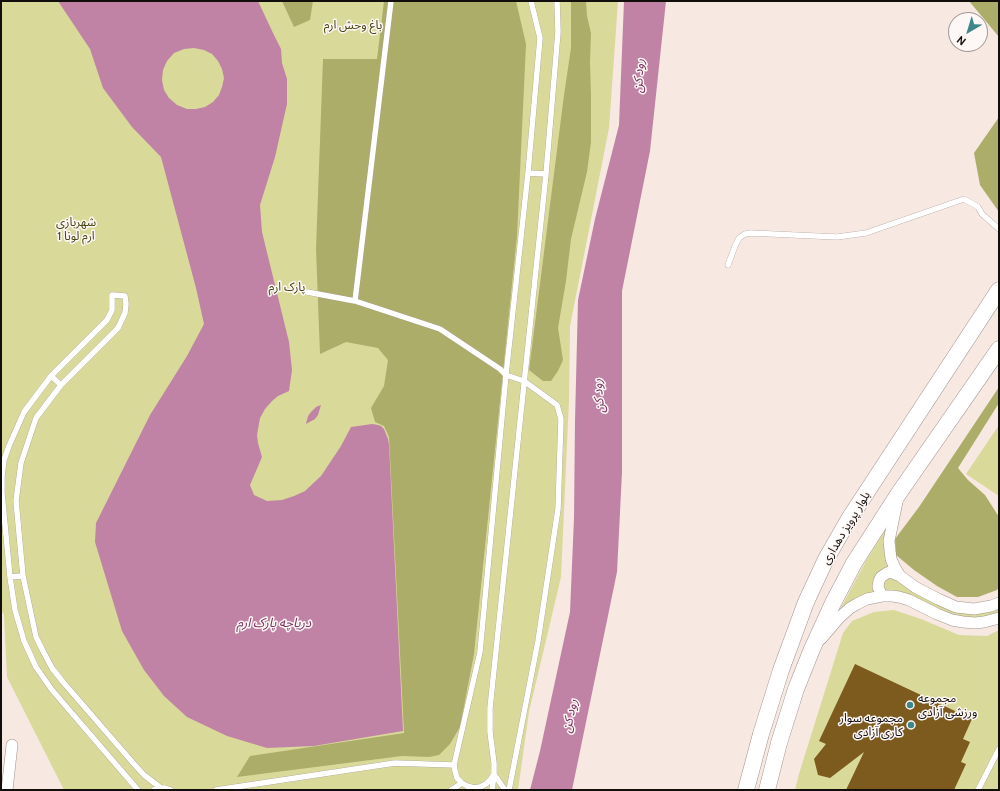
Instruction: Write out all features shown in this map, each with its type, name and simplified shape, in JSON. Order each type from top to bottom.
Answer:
[{"type":"main road","name":"بلوار پرویز دهداری","points":[[746,790],[761,734],[781,670],[806,602],[826,559],[849,519],[999,290]]},
{"type":"main road","name":"بلوار پرویز دهداری","points":[[767,790],[779,743],[796,689],[833,603],[854,563],[899,493],[999,349]]},
{"type":"street","points":[[899,493],[889,541],[891,559],[900,576]]},
{"type":"street","points":[[882,596],[878,587],[879,581],[881,577],[890,572],[900,576],[915,587],[938,600],[956,607],[974,609],[999,603]]},
{"type":"street","points":[[812,649],[839,618],[850,608],[867,600],[882,596],[892,596],[909,600],[952,620],[975,623],[999,618]]},
{"type":"street","points":[[7,790],[12,745]]},
{"type":"lane","points":[[355,301],[391,1]]},
{"type":"lane","points":[[494,774],[486,784],[474,788],[467,786],[457,778],[454,765],[480,652],[540,38],[531,1]]},
{"type":"lane","points":[[492,790],[494,763],[490,732],[490,708],[546,174],[558,32],[557,1]]},
{"type":"lane","points":[[528,173],[546,174]]},
{"type":"lane","points":[[728,265],[739,238],[745,234],[837,237],[866,233],[964,199],[978,207],[982,214],[999,229]]},
{"type":"lane","points":[[307,292],[355,301],[440,330],[500,369],[506,375],[524,381],[557,405],[561,419],[558,509],[538,641],[509,790]]},
{"type":"lane","points":[[138,790],[52,690],[36,667],[24,642],[15,610],[10,577],[2,493],[4,460],[24,412],[51,376],[107,320],[112,310],[112,295],[125,296],[125,313],[118,328],[61,385],[36,418],[21,463],[16,501],[23,576],[36,637],[52,668],[134,764],[144,775],[161,788]]},
{"type":"lane","points":[[51,376],[61,385]]},
{"type":"lane","points":[[10,577],[23,576]]},
{"type":"lane","points":[[978,790],[999,749]]},
{"type":"lane","points":[[216,790],[395,763],[454,765]]},
{"type":"lane","points":[[494,774],[505,790]]},
{"type":"lane","points":[[451,790],[462,783]]},
{"type":"lane","points":[[154,790],[161,788],[171,790]]},
{"type":"green space","name":"پارک ارم","points":[[1,1],[618,1],[609,128],[570,326],[569,400],[561,577],[529,712],[518,790],[64,790],[7,677],[4,615],[1,610]]},
{"type":"green space","points":[[999,425],[999,496],[966,474]]},
{"type":"green space","points":[[889,524],[890,567],[876,593],[836,617],[867,559]]},
{"type":"green space","points":[[892,576],[905,586],[944,607],[999,608],[999,614],[976,618],[953,615],[905,593],[883,589],[882,581]]},
{"type":"green space","name":"مجموعه ورزشی آزادی","points":[[894,610],[921,619],[959,635],[987,636],[999,630],[999,790],[795,790],[843,633],[852,621],[874,612]]},
{"type":"shaded area","points":[[282,1],[313,1],[310,20],[294,27]]},
{"type":"shaded area","points":[[384,1],[516,1],[526,44],[517,236],[474,654],[460,727],[450,744],[439,755],[429,757],[402,756],[237,777],[250,756],[404,733],[389,437],[384,426],[375,422],[371,408],[384,386],[388,360],[378,348],[346,342],[320,354],[316,249],[323,59],[377,59]]},
{"type":"shaded area","points":[[571,1],[586,1],[587,16],[591,33],[591,142],[587,172],[571,239],[558,328],[563,360],[551,381],[543,381],[529,370],[571,48]]},
{"type":"shaded area","points":[[969,1],[999,1],[999,37],[988,24],[988,12],[978,12]]},
{"type":"shaded area","points":[[999,117],[999,212],[980,185],[974,153]]},
{"type":"shaded area","points":[[999,387],[999,403],[958,468],[968,480],[985,495],[999,517],[999,587],[997,590],[978,597],[957,597],[937,586],[896,555],[895,539],[919,507]]},
{"type":"water","name":"دریاچه پارک ارم","points":[[58,1],[258,1],[281,49],[282,63],[287,79],[287,104],[275,157],[260,205],[262,232],[289,342],[292,370],[289,391],[278,396],[272,401],[260,418],[257,435],[262,457],[250,485],[254,495],[267,501],[282,500],[294,496],[305,491],[321,476],[341,446],[351,427],[372,424],[381,426],[384,429],[389,444],[403,731],[314,746],[267,748],[227,736],[187,717],[164,696],[144,670],[122,631],[95,542],[96,523],[150,415],[187,356],[204,324],[196,288],[161,157],[132,127],[103,88],[90,49]],"holes":[[[194,48],[204,50],[212,54],[222,69],[224,78],[222,87],[219,95],[213,102],[205,107],[187,109],[177,105],[169,98],[164,90],[162,80],[163,70],[167,61],[174,53],[184,49]]]},
{"type":"water","name":"رود کن","points":[[624,1],[666,1],[650,151],[622,291],[622,472],[617,572],[572,790],[530,790],[540,751],[570,612],[574,518],[578,300],[595,219],[619,125]]},
{"type":"water","points":[[321,405],[315,419],[306,424],[308,416],[311,412],[316,407]]},
{"type":"building","name":"مجموعه سوار کاری آزادی","points":[[855,664],[972,719],[963,739],[970,742],[961,762],[966,764],[954,790],[846,790],[864,752],[830,778],[818,775],[814,759],[826,744],[819,741]]},
{"type":"place","name":"مجموعه ورزشی آزادی","points":[[910,705]]},
{"type":"place","name":"مجموعه سوار کاری آزادی","points":[[911,725]]},
{"type":"park label","name":"باغ وحش ارم","points":[[353,25]]},
{"type":"park label","name":"شهربازی ارم لونا 1","points":[[76,229]]}]
